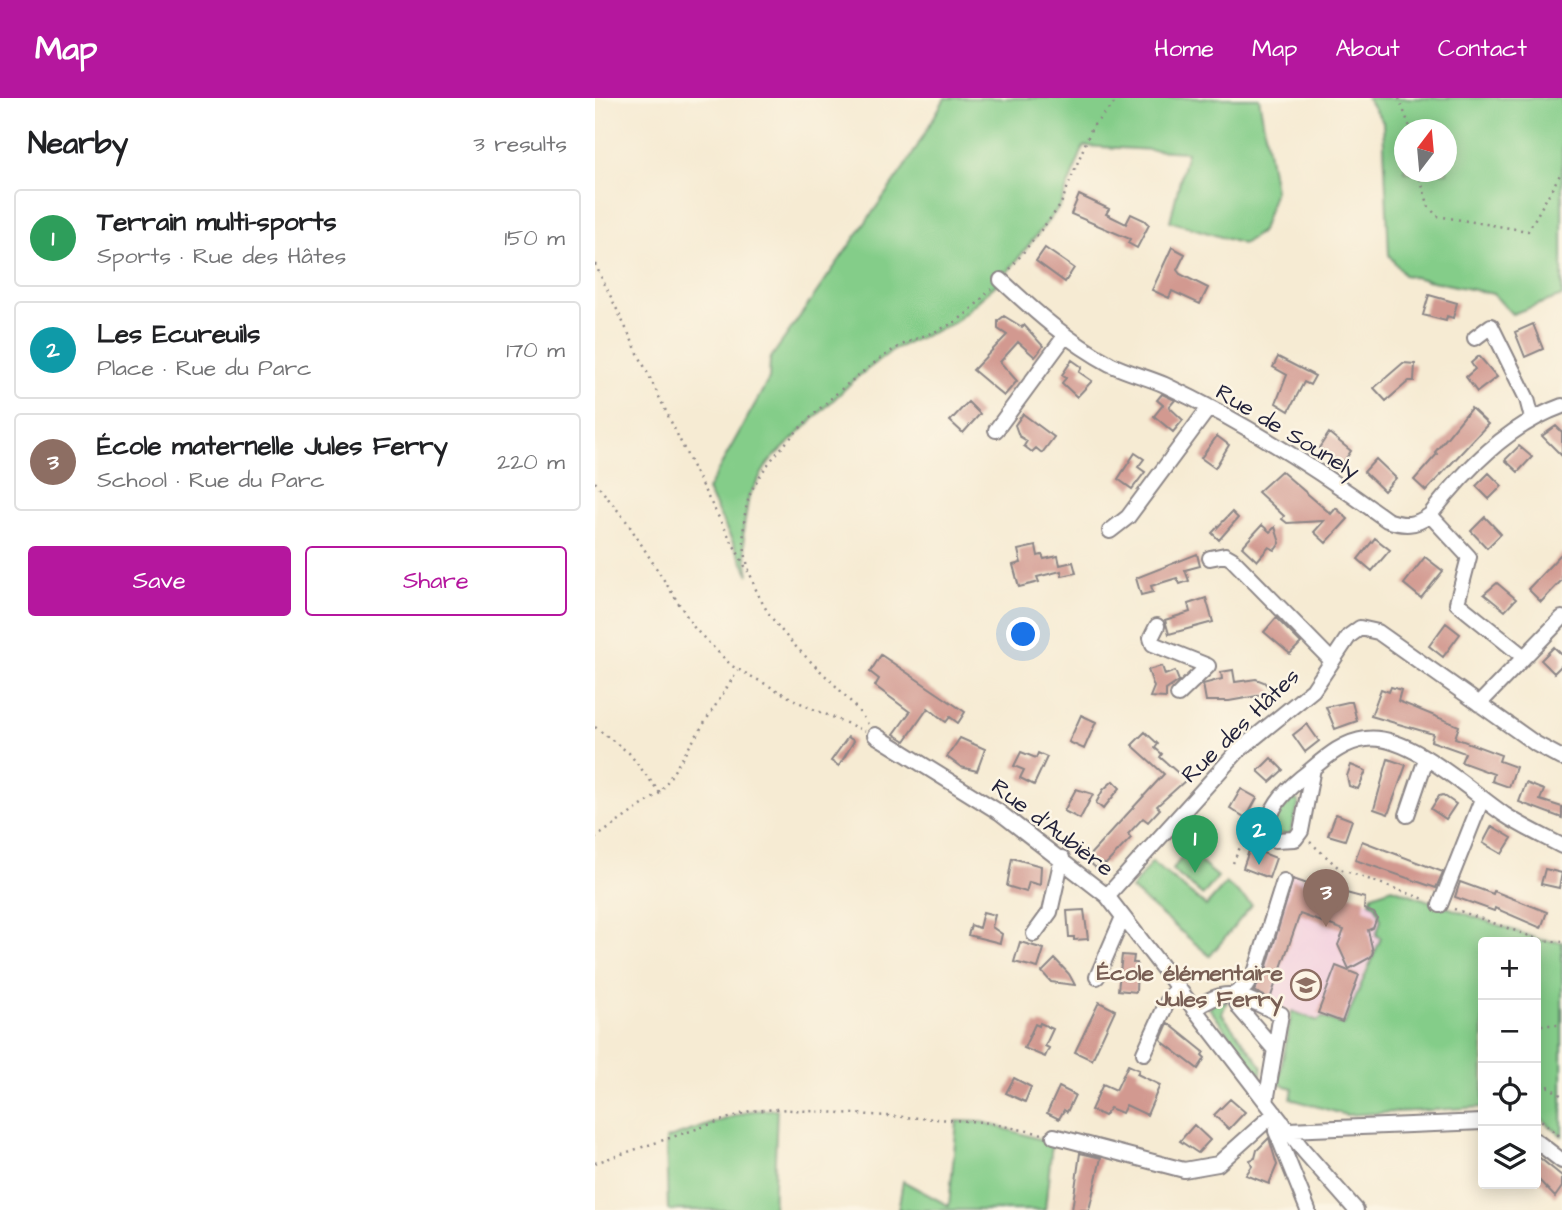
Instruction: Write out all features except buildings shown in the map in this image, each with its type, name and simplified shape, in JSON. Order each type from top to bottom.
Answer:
[{"type":"street","name":"Rue de Sounely","points":[[1001,281],[1050,327],[1112,365],[1164,385],[1292,454],[1387,520],[1402,525],[1417,524],[1430,515]]},
{"type":"street","points":[[1475,338],[1491,326],[1527,399],[1532,418]]},
{"type":"street","points":[[996,430],[1065,336]]},
{"type":"street","points":[[1524,657],[1457,603],[1469,557],[1430,515],[1490,449],[1532,418],[1562,406]]},
{"type":"street","points":[[1110,531],[1128,517],[1208,409]]},
{"type":"street","points":[[1210,558],[1225,555],[1232,559],[1332,661]]},
{"type":"street","points":[[1562,618],[1479,704],[1562,758]]},
{"type":"street","points":[[1157,626],[1151,638],[1153,644],[1208,666],[1178,695]]},
{"type":"street","name":"Rue des Hâtes","points":[[1107,896],[1238,751],[1303,701],[1349,636],[1360,628],[1370,628],[1479,704]]},
{"type":"street","name":"Rue d'Aubière","points":[[875,735],[999,812],[1062,858],[1107,896],[1278,1117],[1356,1210]]},
{"type":"street","points":[[1313,768],[1301,831],[1294,839],[1285,842],[1268,834],[1269,814],[1281,797],[1313,768],[1336,750],[1367,739],[1401,745],[1426,759],[1508,818],[1562,846]]},
{"type":"street","points":[[1406,815],[1426,759]]},
{"type":"street","points":[[1440,905],[1482,799]]},
{"type":"street","points":[[1034,934],[1050,912],[1062,858]]},
{"type":"street","points":[[1233,995],[1247,986],[1256,970],[1284,881]]},
{"type":"street","points":[[1097,977],[1123,917]]},
{"type":"street","points":[[1144,1054],[1170,996],[1178,989]]},
{"type":"street","points":[[1194,1010],[1210,997],[1220,993],[1233,995],[1281,1014],[1275,1051],[1278,1117],[1276,1131],[1308,1210]]},
{"type":"street","points":[[1233,995],[1240,1009],[1275,1051]]},
{"type":"street","points":[[1054,1136],[1184,1170],[1218,1164],[1278,1117],[1478,1122]]},
{"type":"street","points":[[1541,1145],[1562,1161]]},
{"type":"path","points":[[749,575],[743,532],[749,496],[768,463],[855,379],[894,349],[954,323],[1001,281],[1060,206],[1092,127],[1119,98]]},
{"type":"path","points":[[1399,98],[1407,119]]},
{"type":"path","points":[[1421,182],[1429,207],[1437,216],[1528,231],[1562,171]]},
{"type":"path","points":[[595,264],[702,486],[767,610],[804,658],[856,707],[875,735]]},
{"type":"path","points":[[595,482],[627,522],[695,629],[738,670],[806,706],[875,735]]},
{"type":"path","points":[[595,838],[660,793],[738,670]]},
{"type":"path","points":[[595,727],[629,753],[660,793]]},
{"type":"path","points":[[1233,863],[1241,845],[1267,827]]},
{"type":"path","points":[[1301,831],[1327,860],[1340,869],[1541,940],[1562,942]]},
{"type":"path","points":[[1541,1025],[1562,1025]]},
{"type":"path","points":[[1541,1081],[1562,1096]]},
{"type":"path","points":[[595,1163],[750,1111],[777,1109],[982,1122],[1054,1136]]},
{"type":"path","points":[[1541,1120],[1562,1138]]},
{"type":"shaded area","points":[[1292,873],[1375,904],[1381,920],[1382,938],[1373,962],[1368,964],[1344,1026],[1323,1017],[1318,1021],[1249,995]]},
{"type":"green space","points":[[945,98],[1259,98],[1275,190],[1262,231],[1243,244],[1170,221],[1187,152],[1084,146],[1060,206],[1001,280],[954,323],[894,349],[855,379],[768,463],[749,496],[743,532],[749,575],[707,490],[769,379],[770,359],[910,159]]},
{"type":"green space","points":[[1367,98],[1562,98],[1562,296],[1512,314],[1493,294],[1404,275],[1389,255],[1383,122]]},
{"type":"green space","points":[[1294,797],[1299,803],[1290,834],[1276,834],[1273,821]]},
{"type":"green space","points":[[1187,851],[1218,877],[1203,895],[1172,870]]},
{"type":"green space","points":[[1152,862],[1206,906],[1226,883],[1252,905],[1210,956],[1131,889]]},
{"type":"green space","points":[[1392,888],[1532,937],[1478,937],[1478,1107],[1346,1115],[1291,1099],[1293,1088],[1278,1084],[1292,1011],[1318,1021],[1322,1017],[1344,1025],[1381,938],[1376,935],[1381,920],[1375,905],[1370,902],[1372,895]]},
{"type":"green space","points":[[1541,940],[1562,942],[1562,1136],[1541,1118]]},
{"type":"green space","points":[[1227,1001],[1222,1014],[1262,1066],[1261,1076],[1209,1008],[1216,1002]]},
{"type":"green space","points":[[777,1109],[773,1210],[668,1210],[666,1139],[750,1111]]},
{"type":"green space","points":[[957,1121],[983,1122],[1052,1143],[1045,1210],[898,1210],[903,1181],[949,1206]]},
{"type":"place","name":"Les Ecureuils","points":[[1259,865]]},
{"type":"place","name":"Terrain multi-sports","points":[[1195,873]]},
{"type":"place","name":"École maternelle Jules Ferry","points":[[1326,927]]},
{"type":"place","name":"École élémentaire Jules Ferry","points":[[1306,985]]}]
